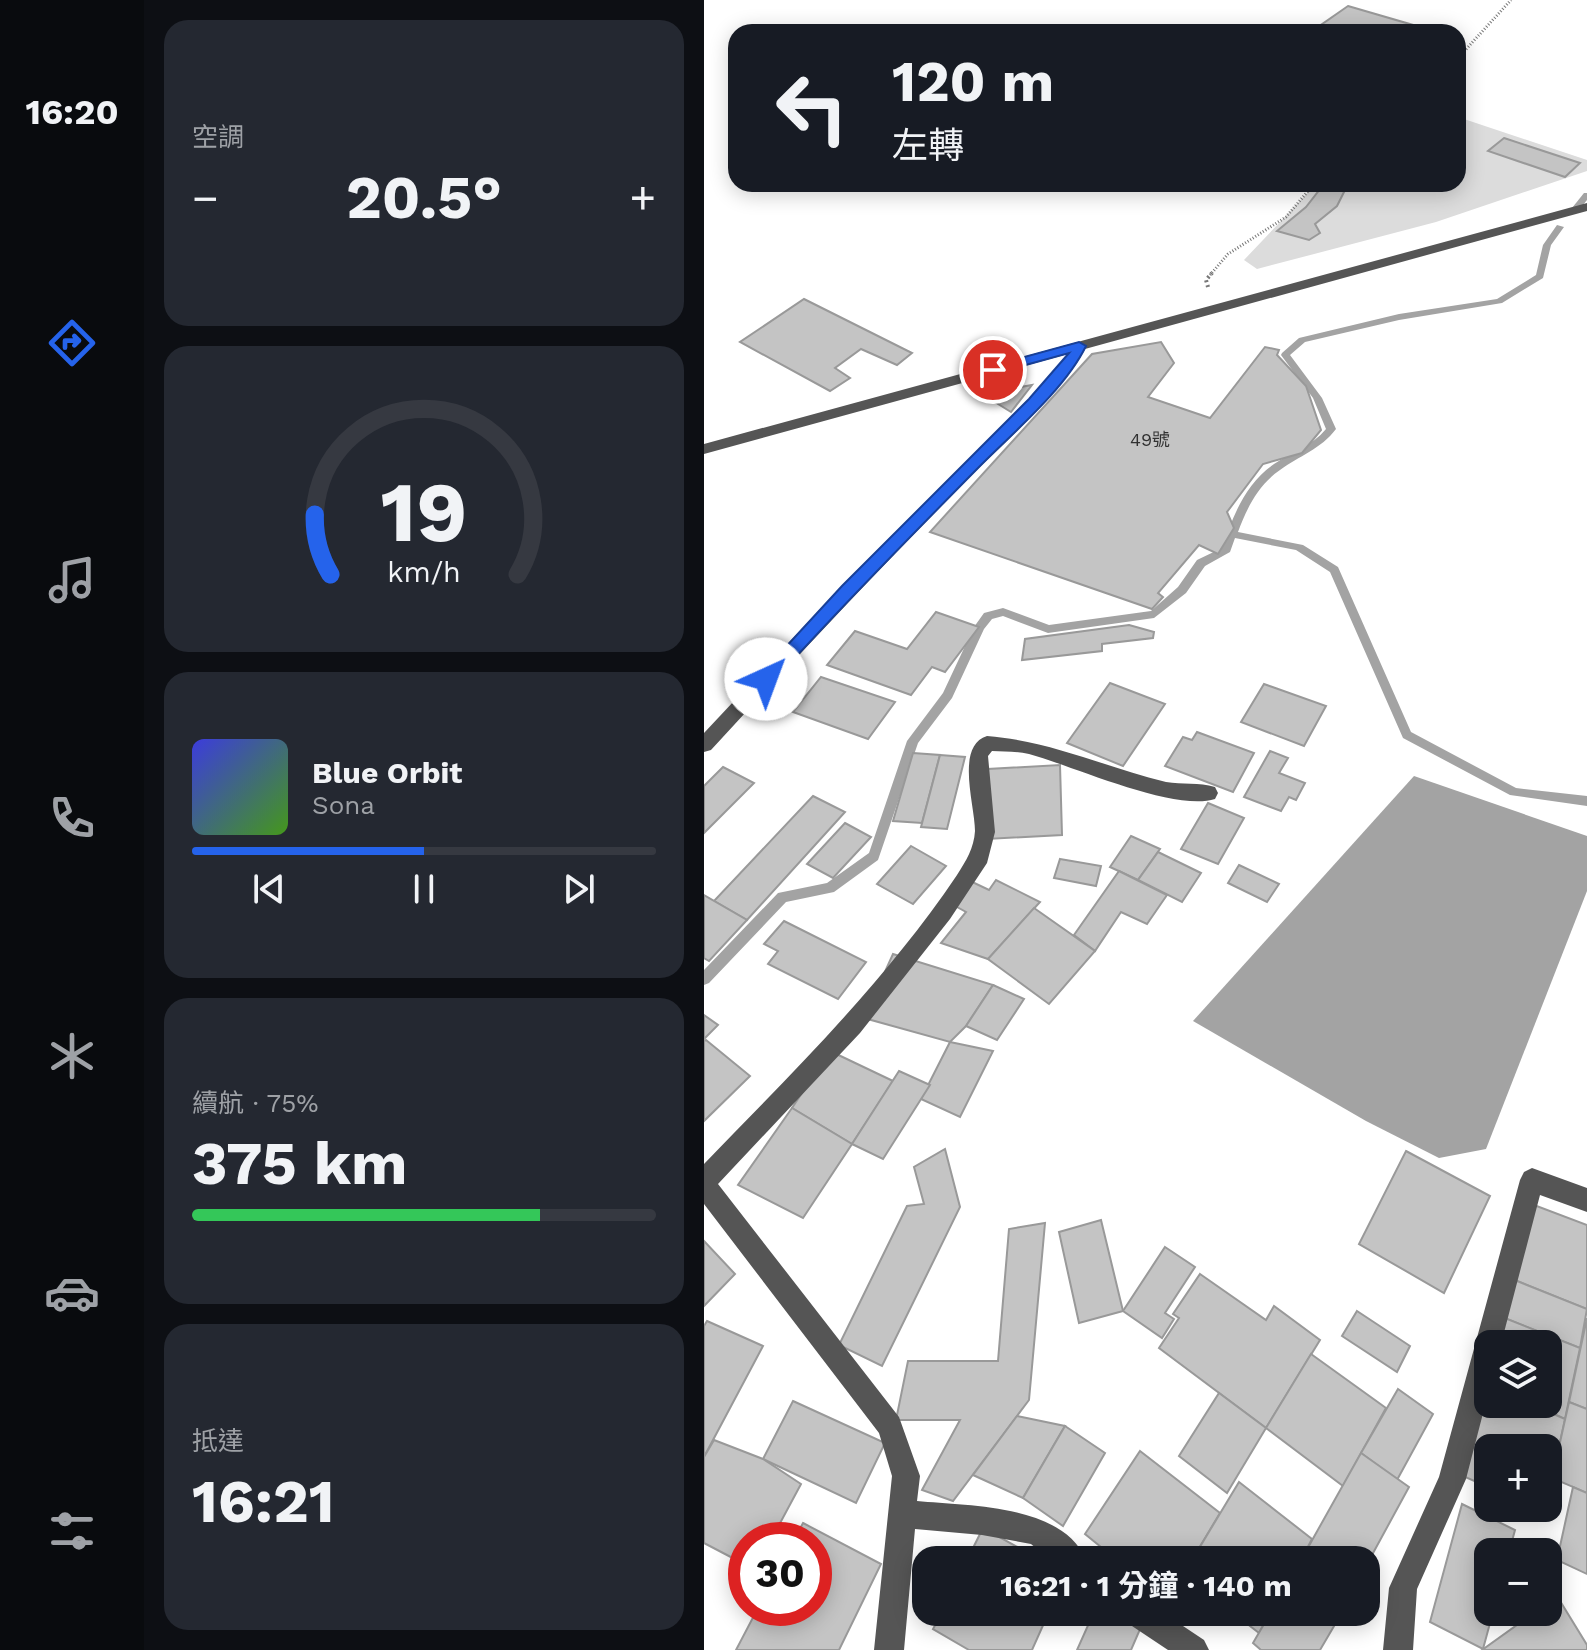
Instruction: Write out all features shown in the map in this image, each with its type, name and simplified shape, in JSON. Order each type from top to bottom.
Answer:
[{"type":"street","points":[[704,449],[1587,207]]},
{"type":"street","points":[[704,745],[848,590],[1034,402],[1071,362],[1079,346]]},
{"type":"street","points":[[889,1650],[906,1476],[890,1426],[704,1183],[852,1026],[943,913],[980,857],[985,832],[978,755],[987,743],[1026,746],[1168,790],[1208,793]]},
{"type":"street","points":[[1398,1650],[1403,1588],[1452,1479],[1532,1180],[1587,1200]]},
{"type":"street","points":[[903,1514],[982,1521],[1037,1531],[1055,1546]]},
{"type":"street","points":[[1157,1626],[1194,1650]]},
{"type":"path","points":[[1466,49],[1511,0]]},
{"type":"path","points":[[1215,311],[1206,280],[1228,254],[1286,217],[1307,192]]},
{"type":"shaded area","points":[[1466,120],[1587,160],[1587,171],[1436,222],[1257,269],[1244,260],[1308,192],[1466,192]]},
{"type":"shaded area","points":[[1414,776],[1587,836],[1587,891],[1486,1149],[1439,1158],[1366,1121],[1193,1021]]},
{"type":"building","points":[[1348,6],[1410,24],[1322,24]]},
{"type":"building","points":[[1504,138],[1580,163],[1565,177],[1488,151]]},
{"type":"building","points":[[1318,192],[1344,192],[1337,206],[1315,224],[1320,233],[1309,240],[1277,231],[1306,207]]},
{"type":"building","points":[[804,299],[912,353],[897,365],[861,349],[835,368],[850,378],[830,391],[740,342]]},
{"type":"building","points":[[1161,342],[1174,363],[1148,397],[1210,418],[1265,347],[1279,350],[1277,355],[1306,386],[1321,430],[1302,453],[1263,464],[1227,512],[1234,528],[1218,554],[1199,545],[1158,593],[1163,597],[1152,609],[930,532],[1092,354]]},
{"type":"building","points":[[1032,385],[1011,412],[982,394]]},
{"type":"building","points":[[936,612],[979,627],[945,672],[932,667],[911,695],[827,665],[855,631],[907,649]]},
{"type":"building","points":[[1129,625],[1154,632],[1153,638],[1102,644],[1102,651],[1022,660],[1025,639]]},
{"type":"building","points":[[821,677],[895,702],[868,739],[793,712]]},
{"type":"building","points":[[1110,683],[1165,704],[1123,766],[1067,743]]},
{"type":"building","points":[[1264,684],[1326,706],[1304,746],[1241,722]]},
{"type":"building","points":[[1197,732],[1254,753],[1233,792],[1165,766],[1183,737],[1192,740]]},
{"type":"building","points":[[1270,751],[1288,758],[1279,773],[1305,783],[1296,800],[1289,797],[1281,811],[1244,797]]},
{"type":"building","points":[[913,753],[940,755],[922,823],[893,821]]},
{"type":"building","points":[[940,755],[965,757],[947,829],[921,827]]},
{"type":"building","points":[[1060,765],[1062,835],[987,839],[988,769]]},
{"type":"building","points":[[723,767],[754,783],[704,833],[704,786]]},
{"type":"building","points":[[813,796],[845,812],[747,920],[714,901]]},
{"type":"building","points":[[1208,803],[1244,818],[1218,864],[1181,849]]},
{"type":"building","points":[[845,823],[871,837],[833,878],[807,864]]},
{"type":"building","points":[[1131,836],[1160,849],[1138,880],[1110,867]]},
{"type":"building","points":[[911,846],[946,866],[913,904],[877,884]]},
{"type":"building","points":[[1158,852],[1201,873],[1182,902],[1138,880]]},
{"type":"building","points":[[1060,859],[1101,866],[1096,886],[1054,878]]},
{"type":"building","points":[[1239,865],[1279,884],[1267,902],[1228,883]]},
{"type":"building","points":[[1119,871],[1167,895],[1147,924],[1121,912],[1095,951],[1074,935]]},
{"type":"building","points":[[966,879],[989,890],[996,880],[1040,902],[988,959],[941,943],[966,912],[948,902]]},
{"type":"building","points":[[704,895],[747,920],[709,961],[704,958]]},
{"type":"building","points":[[1034,908],[1095,951],[1049,1004],[988,959]]},
{"type":"building","points":[[784,921],[866,962],[838,999],[768,964],[778,951],[764,944]]},
{"type":"building","points":[[893,954],[993,985],[966,1026],[950,1042],[864,1018]]},
{"type":"building","points":[[993,985],[1024,999],[997,1040],[966,1026]]},
{"type":"building","points":[[704,1015],[718,1025],[704,1039]]},
{"type":"building","points":[[704,1041],[750,1076],[704,1121]]},
{"type":"building","points":[[950,1042],[993,1051],[960,1117],[921,1099]]},
{"type":"building","points":[[830,1051],[893,1081],[852,1144],[792,1108]]},
{"type":"building","points":[[899,1071],[930,1085],[883,1159],[852,1144]]},
{"type":"building","points":[[792,1108],[852,1144],[803,1218],[738,1185]]},
{"type":"building","points":[[945,1149],[960,1207],[882,1366],[839,1345],[907,1206],[924,1204],[914,1167]]},
{"type":"building","points":[[1406,1151],[1490,1196],[1444,1293],[1359,1244]]},
{"type":"building","points":[[1526,1202],[1587,1225],[1587,1309],[1507,1277]]},
{"type":"building","points":[[1101,1220],[1123,1311],[1079,1323],[1059,1232]]},
{"type":"building","points":[[1045,1223],[1029,1400],[953,1501],[922,1490],[960,1420],[896,1420],[908,1361],[998,1361],[1009,1229]]},
{"type":"building","points":[[704,1241],[735,1274],[704,1306]]},
{"type":"building","points":[[1165,1247],[1195,1267],[1165,1313],[1174,1319],[1162,1338],[1123,1311]]},
{"type":"building","points":[[1200,1274],[1266,1320],[1274,1306],[1320,1340],[1266,1428],[1159,1348],[1179,1318],[1173,1314]]},
{"type":"building","points":[[1507,1277],[1587,1309],[1580,1348],[1562,1341],[1562,1330],[1535,1330],[1497,1315]]},
{"type":"building","points":[[1357,1311],[1410,1346],[1397,1372],[1342,1336]]},
{"type":"building","points":[[1497,1315],[1535,1330],[1493,1330]]},
{"type":"building","points":[[1587,1318],[1587,1409],[1569,1402]]},
{"type":"building","points":[[707,1321],[763,1346],[704,1457],[704,1326]]},
{"type":"building","points":[[1562,1341],[1580,1348],[1565,1419],[1562,1418]]},
{"type":"building","points":[[1311,1354],[1386,1408],[1343,1486],[1266,1428]]},
{"type":"building","points":[[1398,1389],[1433,1414],[1397,1480],[1361,1453]]},
{"type":"building","points":[[1219,1393],[1266,1428],[1227,1493],[1179,1456]]},
{"type":"building","points":[[793,1401],[885,1443],[856,1503],[763,1459]]},
{"type":"building","points":[[1569,1402],[1587,1409],[1587,1493],[1562,1482],[1562,1434]]},
{"type":"building","points":[[1017,1416],[1065,1426],[1023,1498],[973,1475]]},
{"type":"building","points":[[1476,1418],[1565,1419],[1562,1434],[1474,1434],[1474,1481],[1456,1473]]},
{"type":"building","points":[[1065,1426],[1105,1453],[1063,1526],[1023,1498]]},
{"type":"building","points":[[714,1440],[763,1459],[801,1484],[781,1522],[728,1522],[728,1556],[704,1543],[704,1457]]},
{"type":"building","points":[[1140,1451],[1220,1513],[1200,1546],[1100,1546],[1085,1534]]},
{"type":"building","points":[[1361,1453],[1409,1487],[1377,1546],[1309,1546]]},
{"type":"building","points":[[1239,1482],[1312,1539],[1308,1546],[1200,1546]]},
{"type":"building","points":[[1573,1487],[1587,1493],[1587,1574],[1562,1562],[1562,1538]]},
{"type":"building","points":[[1462,1504],[1474,1510],[1474,1522],[1499,1522],[1515,1530],[1513,1538],[1474,1538],[1474,1626],[1489,1626],[1483,1649],[1430,1622]]},
{"type":"building","points":[[983,1528],[1016,1546],[974,1546]]},
{"type":"building","points":[[832,1538],[881,1564],[839,1650],[736,1650],[749,1626],[832,1626]]},
{"type":"building","points":[[1562,1604],[1587,1645],[1587,1650],[1482,1650],[1515,1626],[1562,1626]]},
{"type":"building","points":[[935,1626],[1043,1626],[1032,1650],[969,1650],[933,1629]]},
{"type":"building","points":[[1088,1626],[1141,1627],[1131,1650],[1077,1650]]},
{"type":"building","points":[[1250,1626],[1263,1626],[1259,1633]]},
{"type":"building","points":[[1263,1626],[1334,1626],[1320,1650],[1261,1650],[1253,1643]]},
{"type":"waterway","points":[[1576,208],[1587,195]]},
{"type":"waterway","points":[[1232,534],[1242,509],[1261,481],[1277,467],[1318,443],[1331,429],[1317,398],[1285,355],[1302,340],[1399,317],[1499,301],[1540,276],[1547,245],[1560,227]]},
{"type":"waterway","points":[[704,979],[782,897],[830,888],[874,856],[913,741],[948,695],[979,627],[988,616],[1003,612],[1048,629],[1154,614],[1182,590],[1201,563],[1226,550],[1232,534]]},
{"type":"waterway","points":[[1232,534],[1299,547],[1334,570],[1407,735],[1514,792],[1587,801]]},
{"type":"route","points":[[766,679],[848,590],[1034,402],[1071,362],[1079,346],[993,370]]}]
